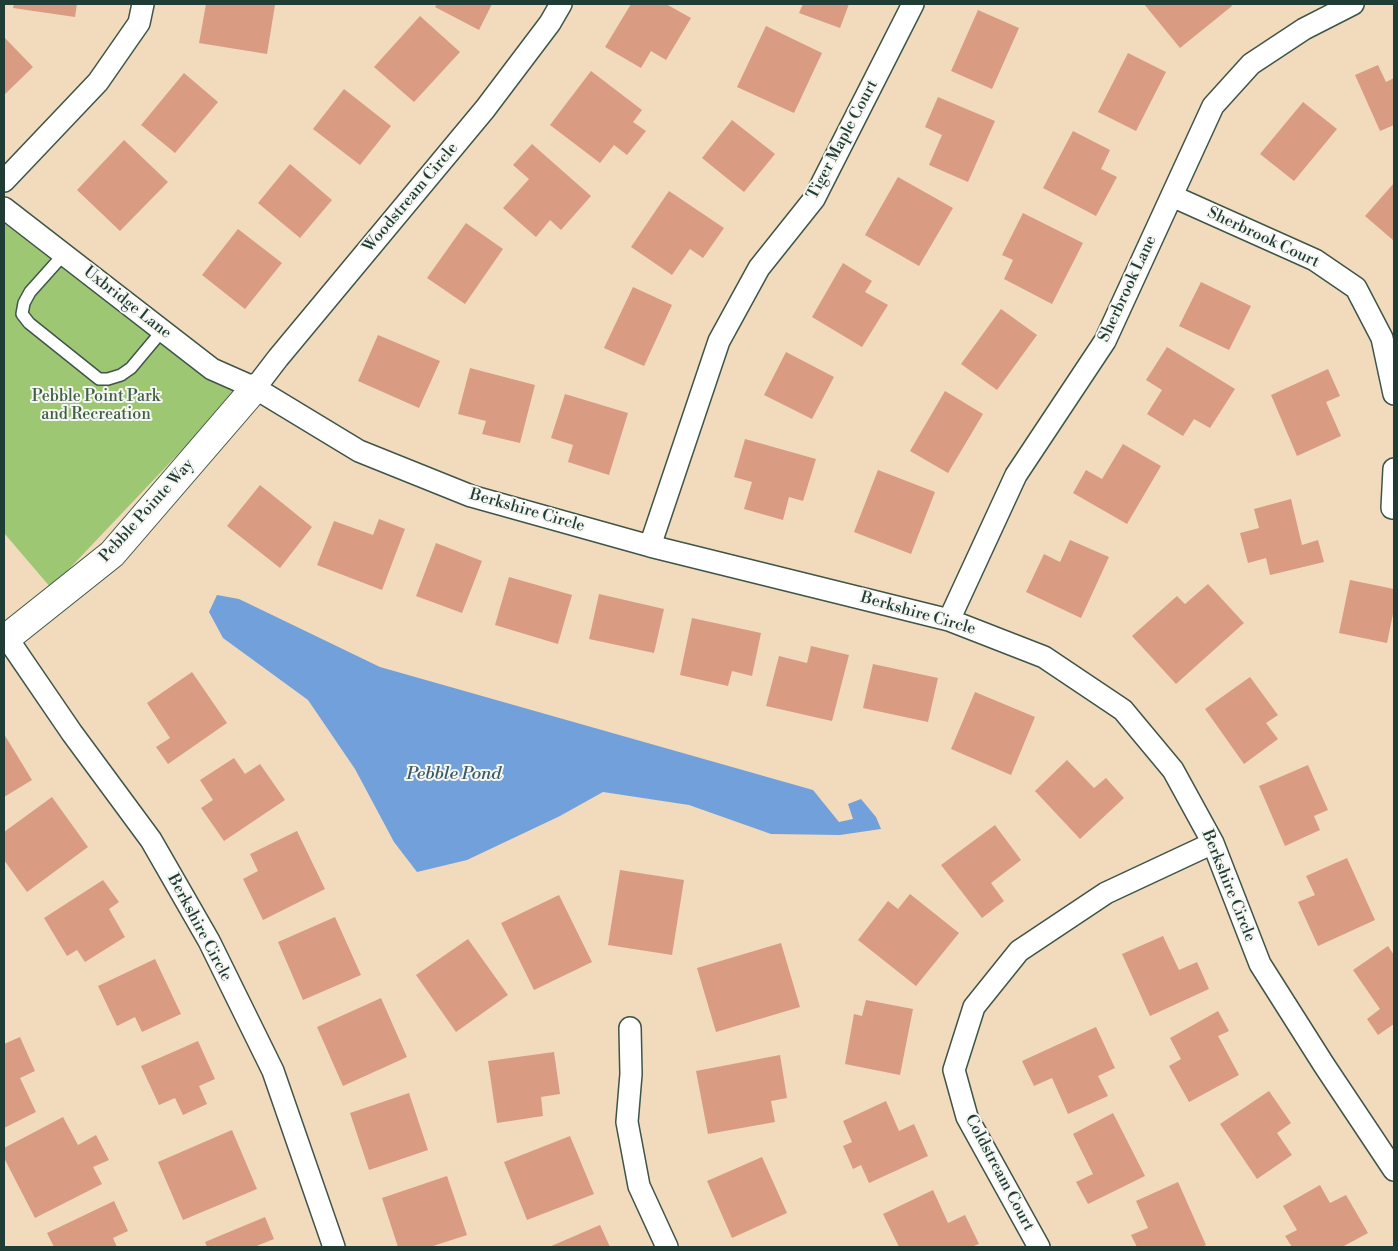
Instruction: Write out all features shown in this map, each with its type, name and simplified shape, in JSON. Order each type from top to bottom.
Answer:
[{"type":"street","points":[[4,181],[98,82],[139,23],[143,4]]},
{"type":"street","name":"Woodstream Circle","points":[[255,388],[485,109],[550,23],[561,4]]},
{"type":"street","name":"Tiger Maple Court","points":[[650,546],[719,341],[759,268],[814,199],[913,4]]},
{"type":"street","name":"Sherbrook Lane","points":[[949,620],[1016,475],[1105,341],[1213,106],[1251,64],[1304,29],[1353,4]]},
{"type":"street","name":"Sherbrook Court","points":[[1172,196],[1316,260],[1356,288],[1382,338],[1394,394]]},
{"type":"street","name":"Uxbridge Lane","points":[[4,208],[212,370],[255,388]]},
{"type":"street","name":"Berkshire Circle","points":[[255,388],[359,451],[471,496],[650,546],[949,620],[1044,657],[1123,710],[1173,770],[1214,843],[1260,964],[1394,1170]]},
{"type":"street","name":"Pebble Pointe Way","points":[[5,639],[112,554],[255,388]]},
{"type":"street","points":[[1392,508],[1394,469]]},
{"type":"street","name":"Berkshire Circle","points":[[5,639],[151,840],[209,941],[273,1071],[334,1247]]},
{"type":"street","name":"Coldstream Court","points":[[1039,1247],[967,1117],[954,1070],[974,1007],[1019,951],[1106,893],[1214,843]]},
{"type":"street","points":[[630,1028],[627,1122],[639,1186],[667,1247]]},
{"type":"lane","points":[[64,254],[30,292],[24,303],[22,314],[29,323],[99,378],[108,379],[121,375],[130,368],[162,330]]},
{"type":"green space","name":"Pebble Point Park and Recreation","points":[[4,223],[236,393],[51,588],[4,533]]},
{"type":"water","name":"Pebble Pond","points":[[217,595],[239,599],[380,667],[813,790],[839,822],[853,819],[848,804],[861,799],[876,817],[881,829],[840,835],[771,834],[689,805],[603,792],[560,816],[467,860],[417,872],[394,842],[355,769],[308,700],[223,638],[209,612]]},
{"type":"building","points":[[14,4],[77,4],[75,17],[13,8]]},
{"type":"building","points":[[206,4],[275,5],[267,54],[199,43]]},
{"type":"building","points":[[437,4],[492,4],[479,30],[435,7]]},
{"type":"building","points":[[631,4],[666,4],[691,18],[666,60],[651,51],[641,68],[605,47]]},
{"type":"building","points":[[803,4],[849,4],[840,28],[799,13]]},
{"type":"building","points":[[1144,4],[1231,4],[1232,6],[1180,48]]},
{"type":"building","points":[[978,10],[1019,28],[992,89],[951,71]]},
{"type":"building","points":[[420,16],[460,52],[414,102],[374,67]]},
{"type":"building","points":[[766,26],[822,53],[794,113],[737,87]]},
{"type":"building","points":[[4,37],[33,67],[4,95]]},
{"type":"building","points":[[1128,53],[1166,72],[1136,131],[1098,112]]},
{"type":"building","points":[[1378,65],[1386,82],[1394,78],[1394,125],[1380,131],[1355,75]]},
{"type":"building","points":[[591,71],[642,110],[633,122],[646,131],[627,155],[614,145],[600,163],[550,125]]},
{"type":"building","points":[[184,73],[218,102],[175,153],[141,125]]},
{"type":"building","points":[[344,89],[391,126],[360,165],[313,129]]},
{"type":"building","points":[[938,97],[995,121],[968,182],[929,165],[942,135],[925,127]]},
{"type":"building","points":[[1303,102],[1337,129],[1294,181],[1260,154]]},
{"type":"building","points":[[732,120],[775,154],[744,192],[702,158]]},
{"type":"building","points":[[1073,131],[1110,150],[1101,169],[1117,177],[1096,216],[1043,188]]},
{"type":"building","points":[[124,140],[168,182],[120,231],[77,190]]},
{"type":"building","points":[[532,144],[591,196],[561,230],[550,220],[536,237],[503,208],[529,179],[513,165]]},
{"type":"building","points":[[290,164],[332,200],[300,238],[258,203]]},
{"type":"building","points":[[898,177],[953,208],[919,266],[865,235]]},
{"type":"building","points":[[1394,183],[1394,241],[1365,216]]},
{"type":"building","points":[[669,191],[724,228],[703,258],[690,249],[672,275],[631,247]]},
{"type":"building","points":[[1023,213],[1083,243],[1052,304],[1004,279],[1013,260],[1002,255]]},
{"type":"building","points":[[466,223],[503,249],[465,304],[427,278]]},
{"type":"building","points":[[238,229],[282,263],[245,309],[202,275]]},
{"type":"building","points":[[843,263],[872,281],[865,292],[888,305],[862,347],[812,317]]},
{"type":"building","points":[[1201,282],[1251,306],[1229,350],[1179,326]]},
{"type":"building","points":[[633,287],[672,305],[644,366],[604,348]]},
{"type":"building","points":[[1001,309],[1037,335],[997,390],[961,364]]},
{"type":"building","points":[[378,335],[440,361],[419,408],[358,381]]},
{"type":"building","points":[[1167,347],[1235,389],[1210,428],[1194,419],[1183,436],[1147,414],[1162,390],[1146,380]]},
{"type":"building","points":[[786,352],[834,377],[812,419],[764,395]]},
{"type":"building","points":[[470,368],[535,385],[520,443],[482,434],[486,421],[458,414]]},
{"type":"building","points":[[1328,369],[1340,396],[1326,402],[1341,436],[1297,456],[1271,395]]},
{"type":"building","points":[[945,391],[983,414],[948,473],[910,451]]},
{"type":"building","points":[[565,394],[628,413],[609,475],[568,462],[573,445],[551,438]]},
{"type":"building","points":[[745,439],[816,459],[803,501],[789,497],[783,520],[744,509],[752,482],[734,477]]},
{"type":"building","points":[[1123,444],[1161,466],[1127,524],[1073,493],[1086,470],[1102,479]]},
{"type":"building","points":[[878,470],[935,492],[911,554],[854,532]]},
{"type":"building","points":[[260,485],[312,527],[280,568],[227,526]]},
{"type":"building","points":[[1291,499],[1302,545],[1318,540],[1324,562],[1270,575],[1266,558],[1248,563],[1240,533],[1259,528],[1254,509]]},
{"type":"building","points":[[379,519],[405,529],[382,590],[317,565],[334,521],[373,535]]},
{"type":"building","points":[[1070,540],[1109,557],[1081,618],[1026,592],[1044,554],[1060,562]]},
{"type":"building","points":[[436,543],[482,561],[462,613],[416,596]]},
{"type":"building","points":[[509,577],[572,595],[558,644],[495,625]]},
{"type":"building","points":[[1350,580],[1394,589],[1394,609],[1387,643],[1339,633]]},
{"type":"building","points":[[1208,584],[1244,623],[1176,684],[1132,636],[1177,596],[1185,604]]},
{"type":"building","points":[[599,594],[664,609],[654,653],[589,639]]},
{"type":"building","points":[[692,618],[761,633],[752,676],[732,671],[728,686],[680,675]]},
{"type":"building","points":[[811,646],[849,655],[832,721],[766,706],[779,656],[807,663]]},
{"type":"building","points":[[873,664],[938,678],[928,722],[863,708]]},
{"type":"building","points":[[192,672],[227,723],[168,764],[156,747],[170,738],[147,703]]},
{"type":"building","points":[[1250,677],[1278,715],[1266,723],[1278,739],[1244,764],[1205,709]]},
{"type":"building","points":[[975,692],[1035,717],[1011,775],[951,749]]},
{"type":"building","points":[[4,734],[32,780],[4,797]]},
{"type":"building","points":[[234,758],[245,774],[260,764],[285,800],[224,841],[201,808],[213,800],[200,780]]},
{"type":"building","points":[[1067,760],[1094,788],[1106,778],[1124,798],[1080,839],[1035,791]]},
{"type":"building","points":[[1308,765],[1328,810],[1314,816],[1320,830],[1285,846],[1259,786]]},
{"type":"building","points":[[52,797],[88,847],[27,892],[4,860],[4,832]]},
{"type":"building","points":[[995,825],[1021,860],[991,883],[1004,901],[982,918],[941,865]]},
{"type":"building","points":[[297,831],[325,889],[263,920],[243,879],[258,871],[250,854]]},
{"type":"building","points":[[1347,858],[1375,920],[1318,946],[1298,902],[1315,895],[1306,876]]},
{"type":"building","points":[[620,870],[684,880],[672,955],[608,945]]},
{"type":"building","points":[[103,880],[119,902],[109,909],[125,937],[85,962],[77,950],[67,956],[44,918]]},
{"type":"building","points":[[910,894],[959,933],[916,986],[858,940],[888,901],[898,909]]},
{"type":"building","points":[[559,895],[592,962],[534,990],[501,923]]},
{"type":"building","points":[[335,917],[361,975],[303,1000],[278,942]]},
{"type":"building","points":[[1163,936],[1179,970],[1197,962],[1209,989],[1150,1016],[1122,954]]},
{"type":"building","points":[[468,939],[508,995],[456,1032],[416,975]]},
{"type":"building","points":[[781,943],[800,1007],[716,1032],[697,968]]},
{"type":"building","points":[[1388,946],[1394,955],[1394,1024],[1378,1035],[1367,1019],[1380,1009],[1353,970]]},
{"type":"building","points":[[155,959],[181,1014],[142,1032],[135,1017],[117,1026],[98,986]]},
{"type":"building","points":[[381,998],[407,1057],[343,1086],[317,1027]]},
{"type":"building","points":[[866,1000],[913,1009],[900,1075],[845,1064],[854,1014],[862,1016]]},
{"type":"building","points":[[1218,1011],[1229,1031],[1218,1036],[1239,1075],[1189,1102],[1169,1066],[1181,1059],[1170,1038]]},
{"type":"building","points":[[1096,1027],[1115,1068],[1098,1076],[1108,1096],[1068,1114],[1052,1078],[1034,1086],[1022,1061]]},
{"type":"building","points":[[20,1037],[35,1071],[20,1078],[36,1112],[4,1128],[4,1044]]},
{"type":"building","points":[[198,1041],[215,1079],[199,1086],[207,1104],[183,1115],[175,1098],[159,1105],[141,1066]]},
{"type":"building","points":[[554,1052],[560,1094],[541,1097],[543,1116],[497,1123],[488,1061]]},
{"type":"building","points":[[780,1055],[787,1098],[771,1101],[775,1122],[708,1134],[696,1071]]},
{"type":"building","points":[[1269,1091],[1291,1123],[1277,1133],[1292,1155],[1257,1179],[1220,1124]]},
{"type":"building","points":[[409,1093],[428,1150],[369,1170],[350,1113]]},
{"type":"building","points":[[886,1101],[899,1131],[914,1124],[928,1156],[869,1183],[861,1165],[853,1169],[843,1146],[852,1142],[843,1121]]},
{"type":"building","points":[[1113,1113],[1145,1176],[1088,1204],[1076,1182],[1093,1174],[1073,1134]]},
{"type":"building","points":[[63,1117],[78,1145],[96,1135],[109,1160],[93,1167],[102,1184],[35,1218],[4,1158],[4,1148]]},
{"type":"building","points":[[232,1130],[257,1189],[183,1220],[158,1162]]},
{"type":"building","points":[[570,1136],[594,1194],[527,1220],[504,1162]]},
{"type":"building","points":[[762,1157],[787,1213],[732,1238],[707,1181]]},
{"type":"building","points":[[447,1176],[467,1235],[430,1247],[398,1247],[382,1198]]},
{"type":"building","points":[[1178,1182],[1206,1245],[1201,1247],[1137,1247],[1131,1235],[1148,1228],[1136,1201]]},
{"type":"building","points":[[1320,1185],[1330,1203],[1346,1195],[1368,1233],[1342,1247],[1292,1247],[1285,1236],[1297,1230],[1283,1206]]},
{"type":"building","points":[[933,1190],[948,1223],[965,1215],[979,1244],[971,1247],[899,1247],[883,1214]]},
{"type":"building","points":[[114,1201],[128,1231],[113,1238],[117,1247],[54,1247],[47,1233]]},
{"type":"building","points":[[265,1217],[274,1239],[254,1247],[207,1247],[205,1242]]},
{"type":"building","points":[[600,1225],[610,1247],[549,1247]]}]
